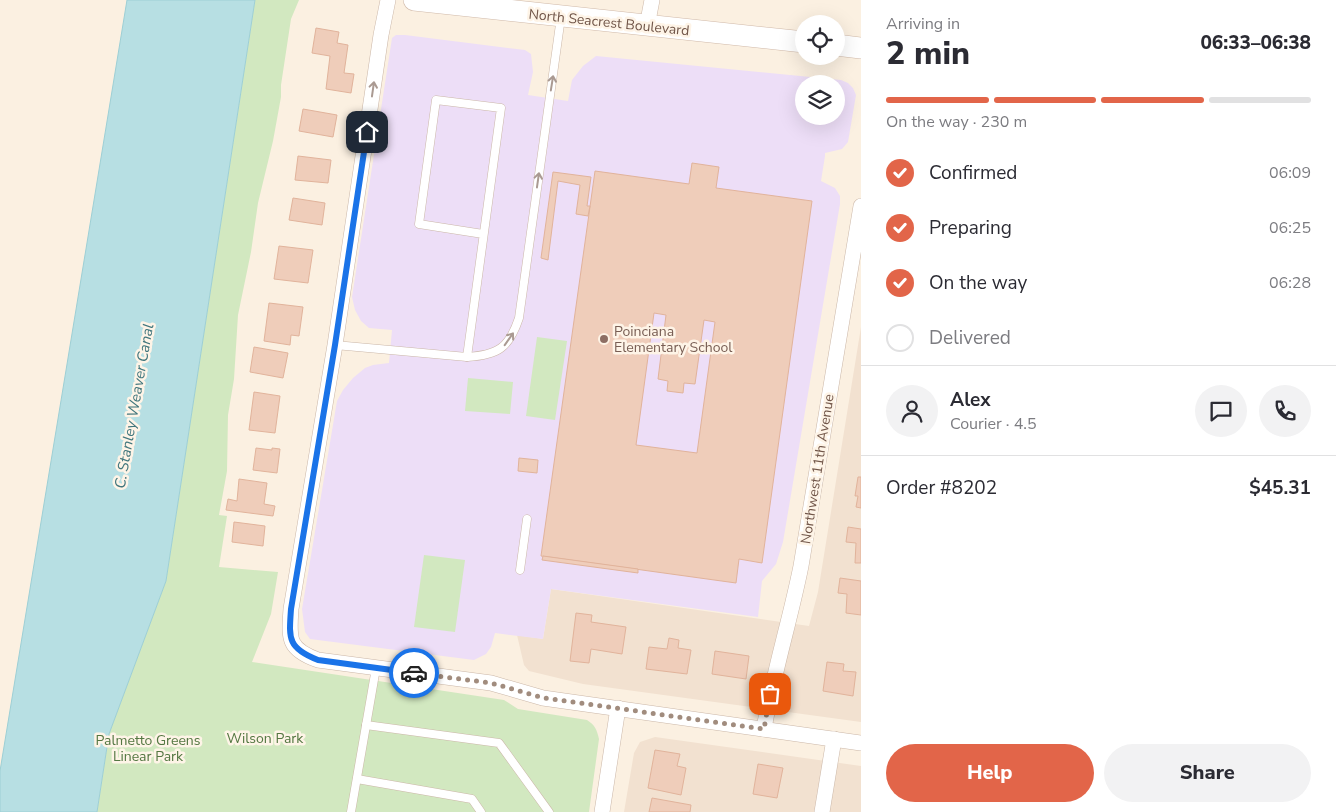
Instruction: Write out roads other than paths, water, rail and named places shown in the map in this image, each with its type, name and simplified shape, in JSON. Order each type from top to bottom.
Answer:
[{"type":"street","points":[[388,0],[335,345],[291,609],[289,636],[295,646],[305,655],[318,660],[491,683],[544,698],[861,743]]},
{"type":"street","name":"North Seacrest Boulevard","points":[[414,0],[450,2],[561,17],[795,41]]},
{"type":"street","points":[[647,26],[652,0]]},
{"type":"street","points":[[845,46],[861,48]]},
{"type":"street","name":"Northwest 11th Avenue","points":[[764,729],[776,667],[794,602],[801,566],[861,206]]},
{"type":"street","points":[[602,812],[618,708]]},
{"type":"street","points":[[822,812],[834,739]]},
{"type":"lane","points":[[335,345],[467,357],[495,352],[503,347],[514,334],[519,318],[561,17]]},
{"type":"lane","points":[[467,357],[501,108],[436,100],[419,224],[483,234]]},
{"type":"lane","points":[[520,570],[527,519]]},
{"type":"lane","points":[[351,812],[376,668]]},
{"type":"lane","points":[[366,725],[499,743],[549,812]]},
{"type":"lane","points":[[357,779],[472,799],[481,812]]},
{"type":"water","name":"C. Stanley Weaver Canal","points":[[127,0],[255,0],[166,581],[109,734],[97,812],[0,812],[0,771]]},
{"type":"place","name":"Poinciana Elementary School","points":[[604,339]]},
{"type":"park label","name":"Wilson Park","points":[[265,738]]},
{"type":"park label","name":"Palmetto Greens Linear Park","points":[[148,748]]}]
